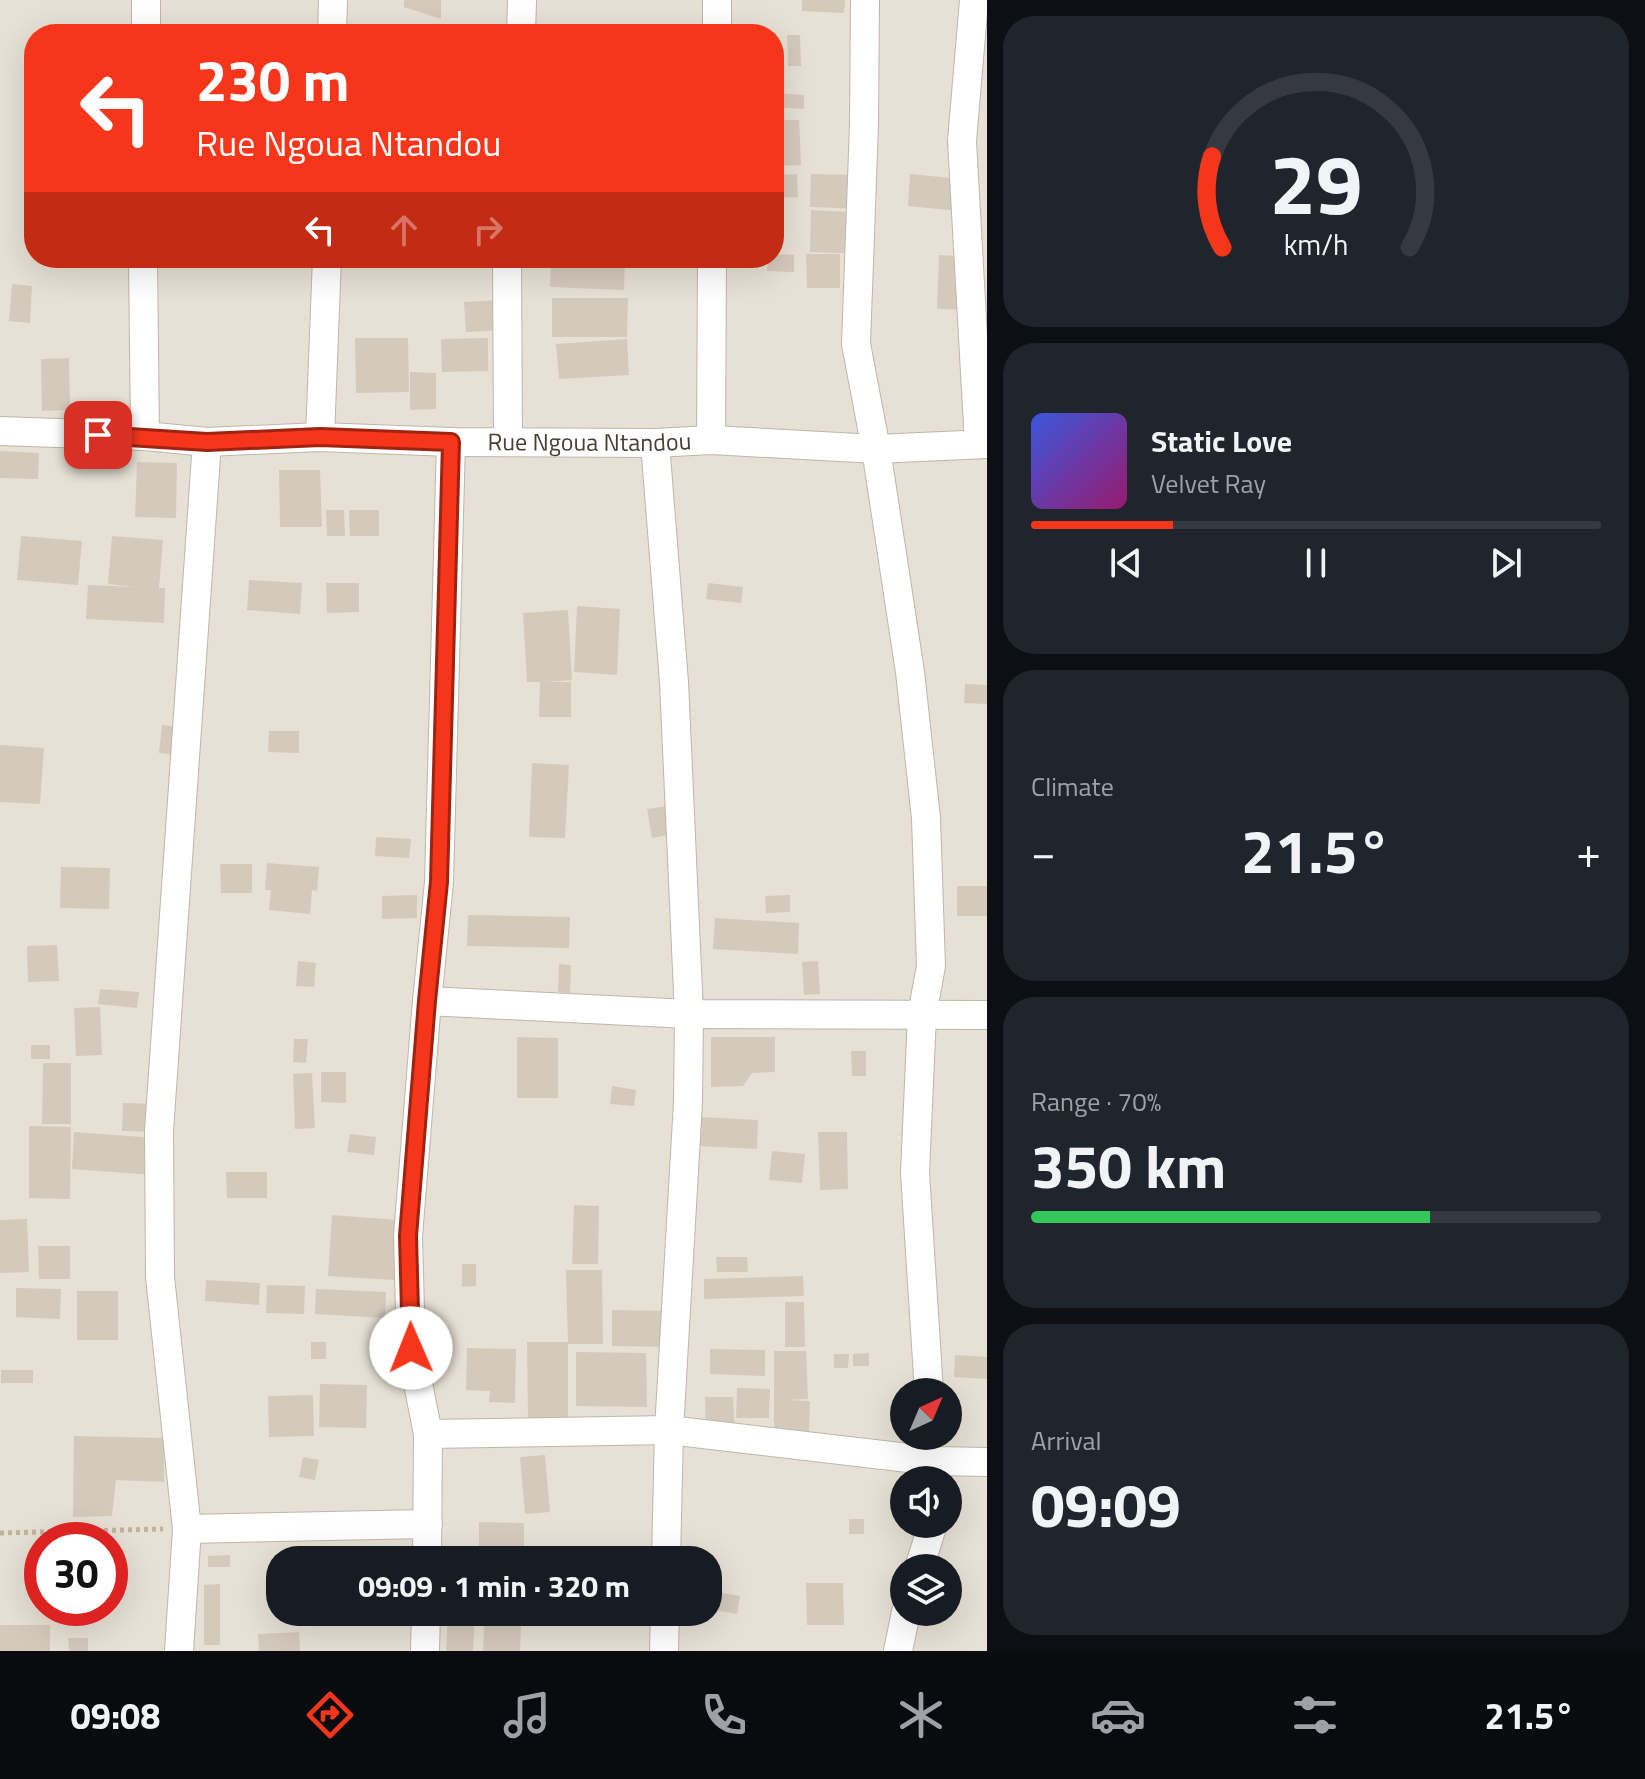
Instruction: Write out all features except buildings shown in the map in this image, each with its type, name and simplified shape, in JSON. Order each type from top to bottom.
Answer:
[{"type":"street","points":[[146,0],[146,24]]},
{"type":"street","points":[[332,24],[333,0]]},
{"type":"street","points":[[521,24],[522,0]]},
{"type":"street","points":[[717,0],[717,24]]},
{"type":"street","points":[[865,0],[856,344],[876,449],[910,672],[926,818],[931,966],[922,1015],[915,1173],[928,1378]]},
{"type":"street","points":[[974,0],[962,141],[983,444]]},
{"type":"street","points":[[143,268],[145,436]]},
{"type":"street","points":[[320,437],[327,268]]},
{"type":"street","points":[[507,268],[508,442]]},
{"type":"street","points":[[711,440],[712,268]]},
{"type":"street","name":"Rue Ngoua Ntandou","points":[[0,431],[145,436],[207,442],[320,437],[451,442],[655,443],[711,440],[876,449],[983,444]]},
{"type":"street","points":[[179,1651],[187,1529],[160,1277],[159,1131],[207,442]]},
{"type":"street","points":[[427,1546],[428,1434],[411,1348],[408,1236],[439,882],[451,442]]},
{"type":"street","points":[[655,443],[674,682],[689,1014],[688,1102],[669,1430],[666,1546]]},
{"type":"street","points":[[427,1001],[689,1014],[987,1015]]},
{"type":"street","points":[[428,1434],[669,1430],[987,1462]]},
{"type":"street","points":[[187,1529],[428,1524]]},
{"type":"street","points":[[425,1651],[426,1626]]},
{"type":"street","points":[[664,1651],[665,1626]]},
{"type":"street","points":[[898,1651],[903,1626]]},
{"type":"path","points":[[0,1533],[187,1529]]},
{"type":"shaded area","points":[[0,0],[987,0],[987,1651],[0,1651]]},
{"type":"route","points":[[98,435],[207,442],[320,437],[451,442],[439,882],[408,1236],[411,1348]]}]
